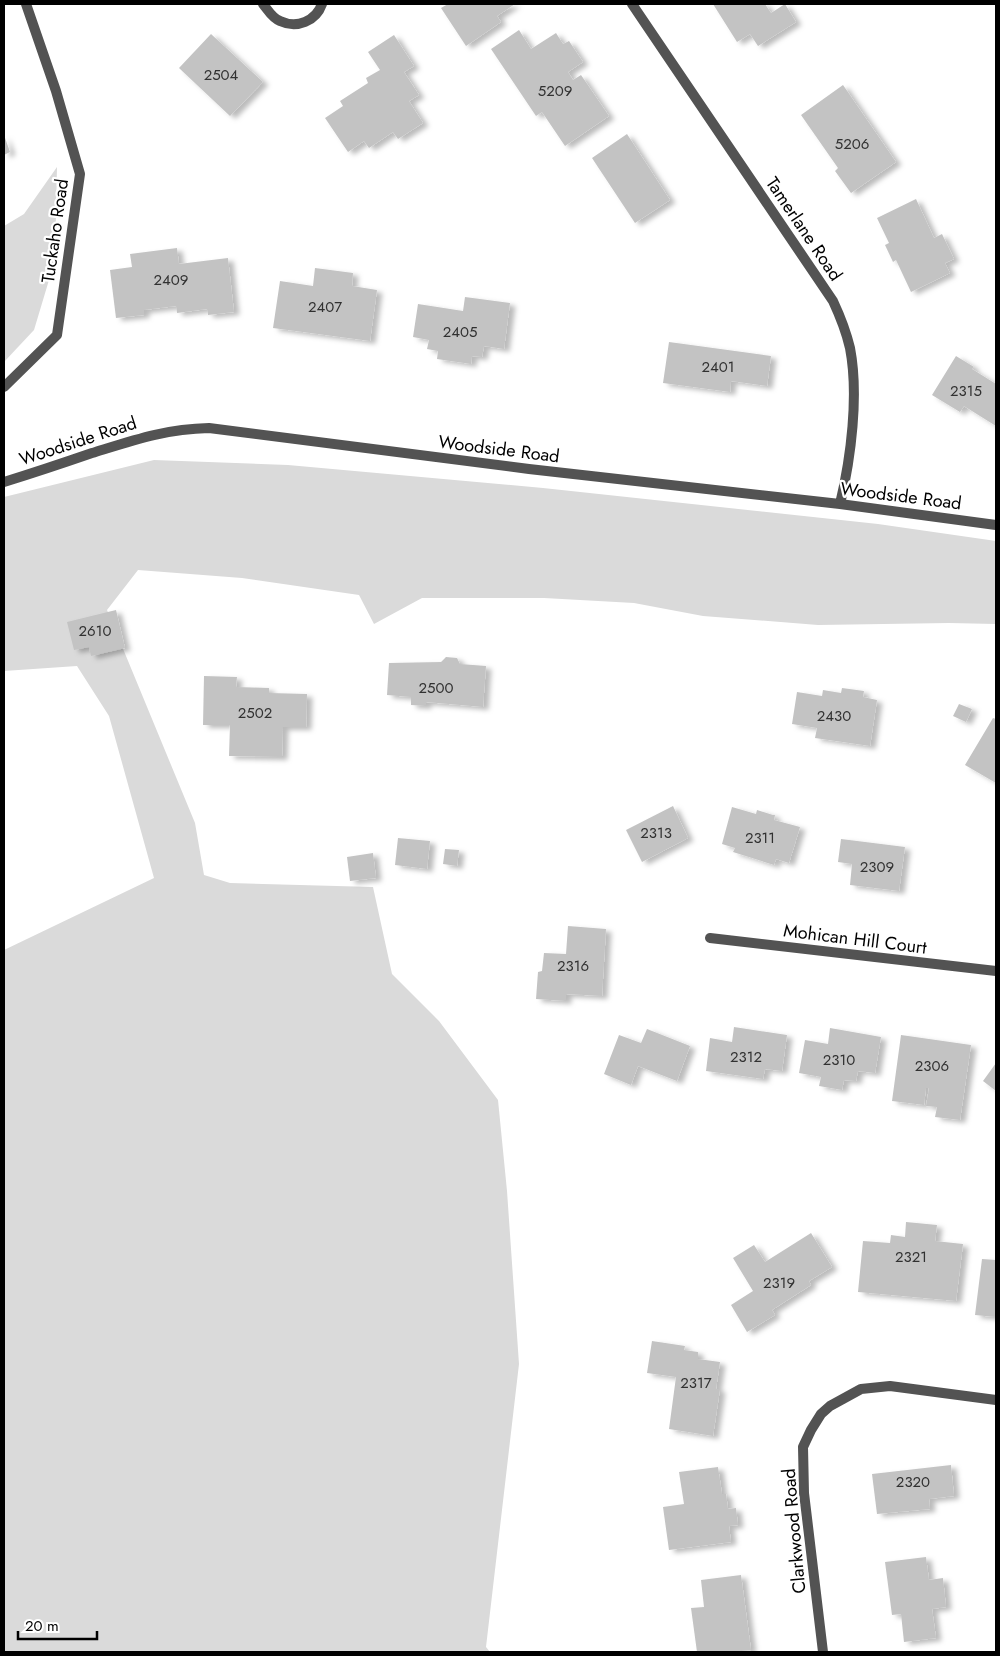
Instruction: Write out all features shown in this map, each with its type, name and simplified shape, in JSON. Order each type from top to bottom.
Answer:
[{"type":"street","name":"Tuckaho Road","points":[[4,387],[58,335],[80,174],[56,91],[26,4]]},
{"type":"street","points":[[263,4],[271,15],[280,21],[292,24],[304,23],[314,18],[322,4]]},
{"type":"street","name":"Tamerlane Road","points":[[632,4],[833,301],[850,349],[854,391],[846,477],[840,504]]},
{"type":"street","name":"Woodside Road","points":[[4,482],[156,434],[187,428],[209,428],[529,469],[840,504],[996,525]]},
{"type":"street","name":"Mohican Hill Court","points":[[710,938],[996,971]]},
{"type":"street","name":"Clarkwood Road","points":[[823,1652],[804,1484],[804,1447],[811,1430],[821,1414],[830,1406],[861,1389],[890,1386],[996,1400]]},
{"type":"shaded area","points":[[57,167],[55,260],[34,330],[4,362],[4,226],[24,214]]},
{"type":"shaded area","points":[[154,460],[288,465],[543,488],[878,524],[996,541],[996,624],[818,625],[703,616],[634,603],[544,598],[422,598],[374,624],[359,595],[242,578],[138,570],[107,610],[195,823],[204,875],[230,883],[373,887],[392,974],[439,1021],[498,1100],[507,1191],[519,1364],[486,1647],[490,1652],[4,1652],[4,950],[154,878],[109,716],[77,666],[4,671],[4,497]]},
{"type":"building","points":[[448,4],[515,4],[497,16],[501,22],[466,46],[441,8]]},
{"type":"building","points":[[713,4],[765,4],[771,13],[785,4],[796,22],[758,46],[750,34],[737,42]]},
{"type":"building","points":[[519,30],[531,49],[556,33],[563,44],[569,41],[583,62],[568,72],[573,80],[581,75],[609,116],[565,146],[542,112],[536,116],[491,49]]},
{"type":"building","points":[[211,34],[263,82],[230,116],[179,68]]},
{"type":"building","points":[[394,35],[414,66],[404,72],[419,95],[409,101],[423,123],[398,139],[393,132],[369,148],[364,141],[348,152],[325,118],[343,106],[340,101],[368,83],[366,78],[380,70],[368,52]]},
{"type":"building","points":[[843,85],[896,162],[851,193],[835,171],[838,168],[801,115]]},
{"type":"building","points":[[627,134],[670,200],[635,223],[592,158]]},
{"type":"building","points":[[4,135],[10,152],[4,155]]},
{"type":"building","points":[[916,199],[934,238],[942,234],[954,259],[945,263],[950,273],[911,292],[896,260],[893,262],[885,245],[889,243],[877,218]]},
{"type":"building","points":[[177,248],[179,264],[228,258],[234,312],[208,315],[207,309],[177,313],[176,306],[144,310],[144,315],[116,318],[110,270],[132,267],[130,254]]},
{"type":"building","points":[[315,268],[353,273],[352,286],[377,290],[370,341],[273,328],[280,281],[313,286]]},
{"type":"building","points":[[465,297],[510,303],[504,349],[484,346],[482,357],[472,356],[471,364],[437,359],[438,351],[427,349],[429,340],[413,337],[418,304],[463,311]]},
{"type":"building","points":[[669,342],[771,356],[767,386],[731,381],[730,392],[663,383]]},
{"type":"building","points":[[956,356],[996,384],[996,426],[964,406],[960,412],[932,395]]},
{"type":"building","points":[[116,610],[125,648],[91,656],[89,647],[74,650],[67,622]]},
{"type":"building","points":[[446,657],[457,658],[460,664],[486,666],[483,707],[426,702],[426,706],[411,705],[411,697],[387,695],[389,663],[441,662]]},
{"type":"building","points":[[204,676],[237,677],[236,687],[269,688],[269,693],[307,694],[306,727],[283,727],[282,757],[229,756],[230,725],[203,725]]},
{"type":"building","points":[[842,688],[864,691],[863,697],[877,700],[870,746],[815,738],[817,728],[792,724],[797,692],[822,696],[823,690],[841,693]]},
{"type":"building","points":[[959,704],[972,709],[966,722],[953,716]]},
{"type":"building","points":[[993,718],[996,719],[996,783],[965,765]]},
{"type":"building","points":[[673,806],[688,838],[642,862],[626,830]]},
{"type":"building","points":[[732,807],[756,814],[757,810],[775,815],[774,820],[800,827],[789,863],[776,859],[774,865],[733,852],[735,848],[722,844]]},
{"type":"building","points":[[398,838],[430,841],[427,869],[395,865]]},
{"type":"building","points":[[841,839],[905,847],[899,891],[850,885],[852,864],[838,862]]},
{"type":"building","points":[[445,849],[459,850],[457,866],[443,864]]},
{"type":"building","points":[[373,853],[376,878],[350,881],[347,857]]},
{"type":"building","points":[[568,926],[606,929],[602,996],[566,994],[566,1001],[536,999],[538,972],[542,971],[544,953],[566,954]]},
{"type":"building","points":[[734,1027],[787,1035],[782,1071],[765,1069],[763,1079],[706,1071],[710,1038],[732,1042]]},
{"type":"building","points":[[830,1028],[881,1037],[875,1073],[858,1071],[856,1081],[844,1080],[842,1090],[819,1086],[821,1077],[799,1073],[805,1040],[828,1044]]},
{"type":"building","points":[[647,1029],[690,1046],[677,1081],[638,1066],[631,1085],[604,1074],[619,1035],[641,1043]]},
{"type":"building","points":[[901,1035],[971,1045],[960,1120],[935,1117],[937,1107],[926,1106],[929,1088],[926,1088],[924,1105],[892,1101]]},
{"type":"building","points":[[996,1063],[996,1091],[983,1081]]},
{"type":"building","points":[[906,1222],[937,1225],[935,1241],[963,1244],[956,1301],[858,1292],[863,1241],[890,1243],[891,1235],[905,1237]]},
{"type":"building","points":[[811,1233],[832,1267],[809,1281],[811,1285],[772,1310],[775,1315],[747,1332],[731,1305],[753,1291],[733,1258],[754,1245],[765,1262]]},
{"type":"building","points":[[982,1259],[996,1260],[996,1317],[975,1315]]},
{"type":"building","points":[[652,1341],[685,1346],[684,1350],[698,1352],[698,1359],[720,1362],[716,1389],[720,1389],[713,1436],[669,1429],[676,1377],[647,1373]]},
{"type":"building","points":[[951,1465],[954,1496],[929,1499],[930,1509],[877,1514],[872,1474]]},
{"type":"building","points":[[718,1467],[722,1494],[726,1494],[728,1509],[736,1508],[738,1525],[729,1526],[731,1542],[669,1550],[663,1507],[684,1504],[679,1472]]},
{"type":"building","points":[[926,1557],[929,1580],[943,1578],[946,1607],[932,1609],[936,1638],[904,1642],[901,1614],[892,1615],[885,1562]]},
{"type":"building","points":[[741,1575],[751,1650],[697,1652],[691,1608],[704,1607],[701,1580]]}]
